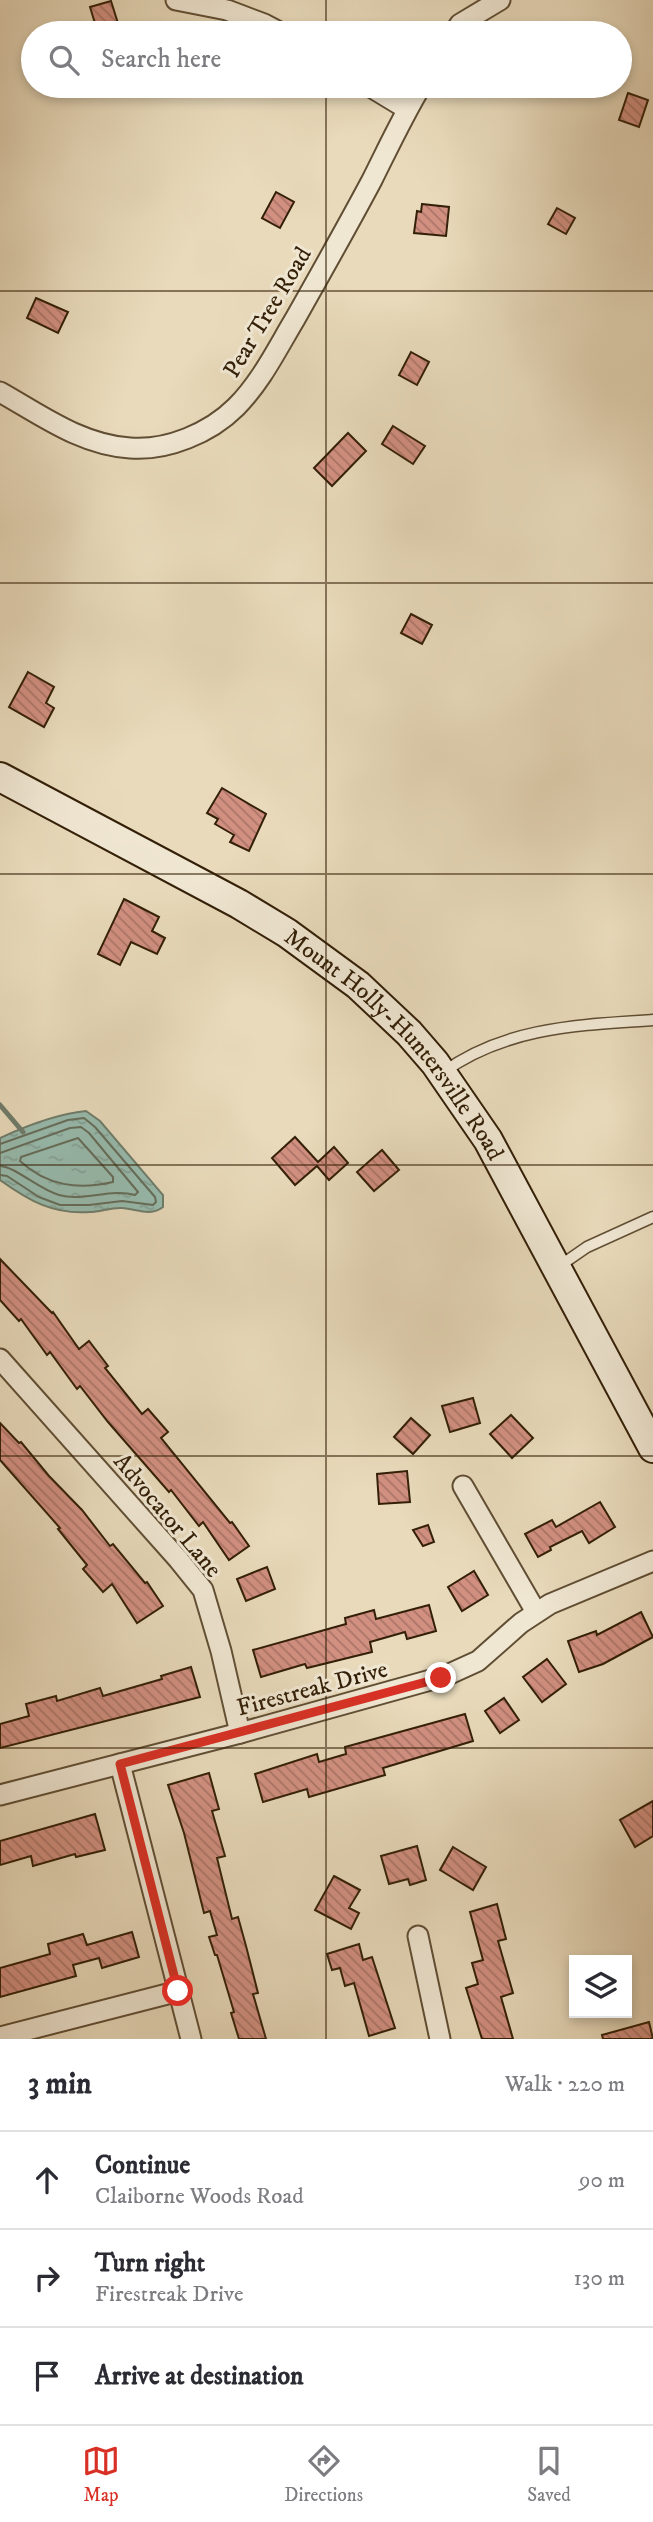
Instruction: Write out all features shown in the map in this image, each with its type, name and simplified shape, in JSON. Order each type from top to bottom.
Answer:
[{"type":"main road","name":"Mount Holly-Huntersville Road","points":[[0,777],[239,904],[287,933],[358,985],[409,1033],[442,1073],[488,1140],[653,1448]]},
{"type":"street","points":[[176,0],[227,10],[256,21]]},
{"type":"street","points":[[465,21],[500,0]]},
{"type":"street","points":[[389,98],[407,109]]},
{"type":"street","name":"Pear Tree Road","points":[[0,392],[84,438],[130,448],[165,445],[193,436],[220,420],[252,387],[274,355],[321,274],[414,98]]},
{"type":"street","name":"Advocator Lane","points":[[0,1359],[178,1559],[203,1591],[240,1733]]},
{"type":"street","points":[[463,1486],[536,1612]]},
{"type":"street","name":"Firestreak Drive","points":[[0,1794],[368,1699],[463,1670],[478,1661],[536,1612],[565,1597],[653,1561]]},
{"type":"street","points":[[120,1764],[191,2039]]},
{"type":"street","points":[[418,1936],[440,2039]]},
{"type":"street","points":[[0,2037],[178,1991]]},
{"type":"lane","points":[[442,1073],[463,1057],[530,1032],[589,1024],[653,1020]]},
{"type":"lane","points":[[557,1267],[587,1247],[653,1217]]},
{"type":"water","points":[[86,1111],[100,1121],[163,1195],[163,1207],[153,1212],[118,1208],[94,1212],[64,1211],[31,1200],[0,1180],[0,1138],[42,1121]]},
{"type":"building","points":[[111,1],[117,21],[94,21],[90,7]]},
{"type":"building","points":[[632,94],[648,100],[639,127],[619,120],[626,98],[632,98]]},
{"type":"building","points":[[276,192],[294,202],[280,228],[262,218]]},
{"type":"building","points":[[422,204],[449,207],[446,236],[414,233],[417,211],[421,212]]},
{"type":"building","points":[[557,208],[575,218],[566,234],[548,224]]},
{"type":"building","points":[[36,298],[68,312],[58,333],[27,318]]},
{"type":"building","points":[[411,352],[429,362],[417,385],[399,375]]},
{"type":"building","points":[[393,426],[425,446],[413,464],[382,444]]},
{"type":"building","points":[[348,433],[366,451],[332,486],[314,468]]},
{"type":"building","points":[[411,614],[432,625],[422,644],[401,633]]},
{"type":"building","points":[[28,672],[54,687],[46,703],[54,708],[44,727],[9,707]]},
{"type":"building","points":[[222,788],[266,814],[249,851],[230,842],[234,835],[215,824],[218,819],[207,813]]},
{"type":"building","points":[[124,899],[159,917],[152,931],[165,938],[157,954],[131,942],[120,965],[98,954]]},
{"type":"building","points":[[295,1137],[318,1162],[334,1147],[348,1163],[329,1180],[317,1166],[295,1185],[272,1158]]},
{"type":"building","points":[[382,1150],[399,1170],[374,1191],[357,1172]]},
{"type":"building","points":[[0,1259],[53,1312],[79,1349],[89,1341],[108,1366],[105,1368],[142,1414],[148,1409],[168,1432],[161,1438],[249,1546],[229,1560],[203,1522],[199,1526],[80,1386],[77,1389],[50,1352],[47,1355],[21,1319],[19,1321],[0,1300]]},
{"type":"building","points":[[473,1398],[480,1423],[450,1432],[442,1406]]},
{"type":"building","points":[[511,1415],[533,1438],[512,1458],[490,1434]]},
{"type":"building","points":[[411,1418],[430,1435],[413,1454],[394,1437]]},
{"type":"building","points":[[0,1423],[21,1442],[82,1510],[110,1546],[113,1544],[145,1583],[147,1582],[163,1606],[137,1623],[112,1584],[103,1592],[83,1569],[87,1565],[58,1529],[60,1528],[0,1460]]},
{"type":"building","points":[[407,1471],[410,1502],[379,1504],[377,1474]]},
{"type":"building","points":[[600,1502],[615,1527],[589,1543],[582,1531],[550,1547],[551,1550],[538,1557],[525,1534],[552,1520],[556,1527]]},
{"type":"building","points":[[428,1525],[434,1542],[423,1546],[413,1530]]},
{"type":"building","points":[[267,1567],[275,1589],[246,1601],[237,1579]]},
{"type":"building","points":[[474,1571],[488,1595],[462,1611],[448,1587]]},
{"type":"building","points":[[429,1605],[436,1631],[407,1639],[405,1632],[370,1642],[372,1652],[307,1668],[305,1664],[261,1677],[253,1650],[346,1624],[345,1618],[374,1610],[376,1619]]},
{"type":"building","points":[[641,1612],[653,1637],[603,1664],[579,1672],[568,1641],[596,1631],[597,1635]]},
{"type":"building","points":[[547,1659],[566,1684],[542,1702],[523,1677]]},
{"type":"building","points":[[191,1667],[200,1697],[0,1748],[0,1724],[29,1716],[26,1704],[56,1696],[57,1701],[100,1688],[103,1696],[162,1679],[161,1676]]},
{"type":"building","points":[[504,1698],[519,1720],[500,1733],[485,1711]]},
{"type":"building","points":[[465,1714],[473,1741],[383,1768],[385,1775],[309,1797],[307,1789],[263,1802],[255,1774],[317,1754],[319,1762],[346,1754],[345,1747]]},
{"type":"building","points":[[209,1773],[219,1809],[212,1811],[225,1856],[217,1858],[232,1919],[238,1917],[246,1946],[258,1993],[253,1994],[266,2039],[239,2039],[231,2013],[234,2012],[209,1937],[217,1935],[210,1911],[204,1913],[184,1833],[168,1785]]},
{"type":"building","points":[[653,1801],[653,1836],[635,1847],[620,1820]]},
{"type":"building","points":[[95,1814],[105,1850],[76,1857],[75,1854],[33,1866],[31,1856],[0,1865],[0,1841]]},
{"type":"building","points":[[417,1846],[426,1880],[410,1885],[408,1879],[389,1884],[381,1856]]},
{"type":"building","points":[[453,1847],[486,1867],[473,1890],[440,1870]]},
{"type":"building","points":[[334,1876],[360,1890],[349,1908],[359,1913],[351,1929],[315,1910]]},
{"type":"building","points":[[497,1904],[506,1939],[498,1941],[513,1993],[501,1997],[513,2039],[482,2039],[466,1988],[478,1984],[472,1963],[483,1960],[470,1912]]},
{"type":"building","points":[[132,1932],[139,1957],[102,1968],[99,1958],[73,1965],[76,1976],[0,1997],[0,1968],[50,1954],[48,1944],[83,1934],[87,1945]]},
{"type":"building","points":[[359,1944],[363,1960],[372,1957],[395,2028],[369,2036],[354,1983],[345,1986],[340,1968],[332,1970],[327,1954]]},
{"type":"building","points":[[649,2022],[653,2039],[603,2039],[602,2035]]},
{"type":"waterway","points":[[0,1105],[23,1132]]},
{"type":"route","points":[[178,1991],[120,1764],[441,1678]]}]
